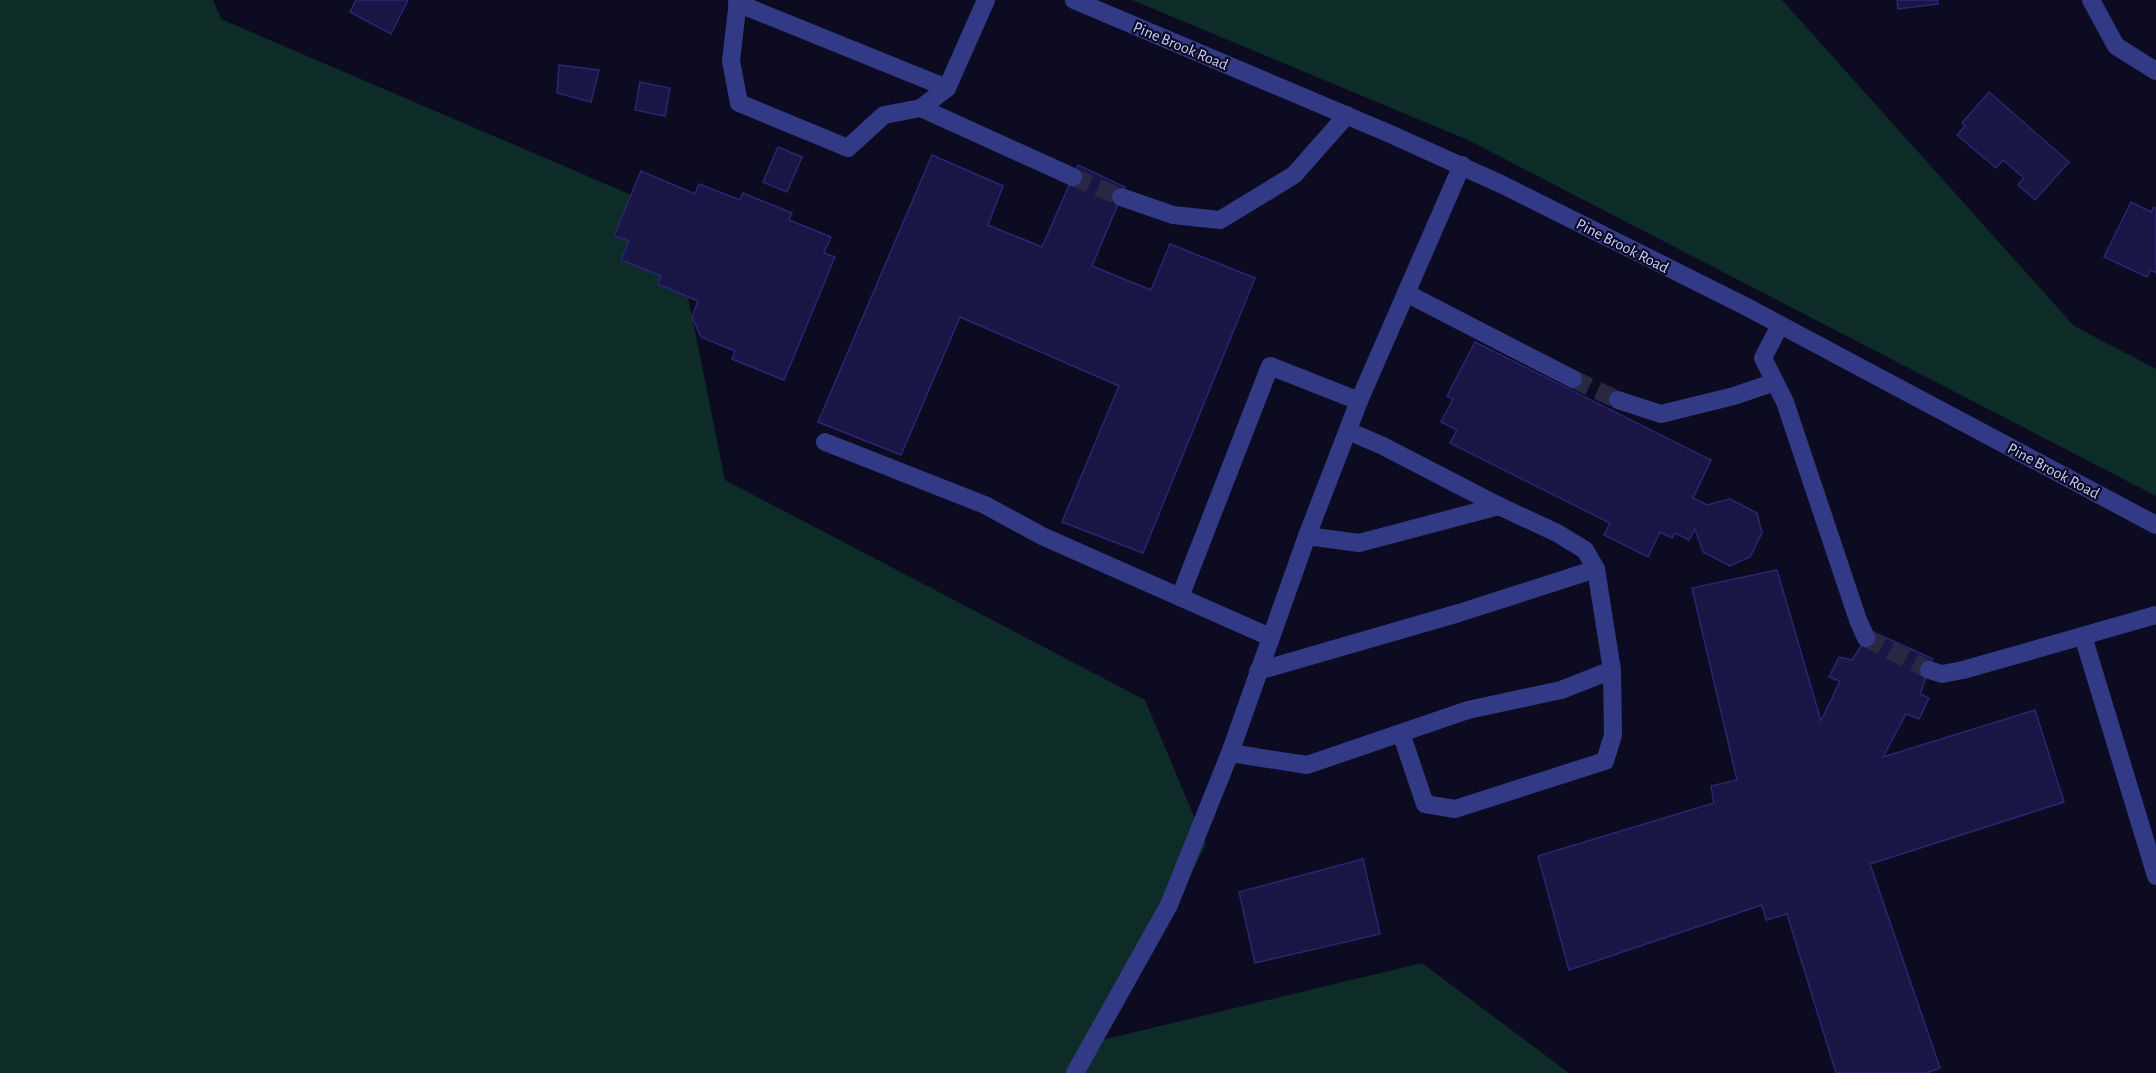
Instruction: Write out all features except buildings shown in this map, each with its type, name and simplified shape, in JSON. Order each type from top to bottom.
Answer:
[{"type":"street","points":[[947,88],[738,1],[731,61],[739,103],[848,148],[884,116],[921,108],[947,88],[986,0]]},
{"type":"street","name":"Pine Brook Road","points":[[1074,0],[1462,165],[1780,325],[2156,525]]},
{"type":"street","points":[[2091,0],[2116,46],[2156,70]]},
{"type":"street","points":[[921,108],[1073,177]]},
{"type":"street","points":[[1121,197],[1173,215],[1220,220],[1294,175],[1347,115]]},
{"type":"street","points":[[1075,1073],[1169,905],[1230,753],[1307,536],[1359,401],[1462,165]]},
{"type":"street","points":[[1406,293],[1573,379]]},
{"type":"street","points":[[1780,325],[1763,358],[1785,402],[1866,638]]},
{"type":"street","points":[[1180,597],[1270,366],[1359,401]]},
{"type":"street","points":[[1618,400],[1661,414],[1734,396],[1775,382]]},
{"type":"street","points":[[1348,431],[1381,445],[1557,533],[1585,550],[1596,569],[1612,670],[1612,735],[1605,761],[1455,809],[1425,804],[1401,733]]},
{"type":"street","points":[[825,442],[985,505],[1042,536],[1270,637]]},
{"type":"street","points":[[1307,536],[1359,543],[1499,506]]},
{"type":"street","points":[[1258,671],[1459,613],[1596,569]]},
{"type":"street","points":[[1929,670],[1942,674],[1963,670],[2156,615]]},
{"type":"street","points":[[2083,636],[2156,876]]},
{"type":"street","points":[[1230,753],[1307,765],[1468,710],[1561,690],[1612,670]]},
{"type":"green space","points":[[0,0],[213,0],[221,19],[671,212],[725,480],[1145,700],[1206,845],[1102,1040],[1422,963],[1569,1073],[0,1073]]},
{"type":"green space","points":[[1132,0],[1782,0],[2074,326],[2156,369],[2156,496],[1468,140]]},
{"type":"tunnel","points":[[1073,177],[1121,197]]},
{"type":"tunnel","points":[[1573,379],[1618,400]]},
{"type":"tunnel","points":[[1866,638],[1929,670]]}]
